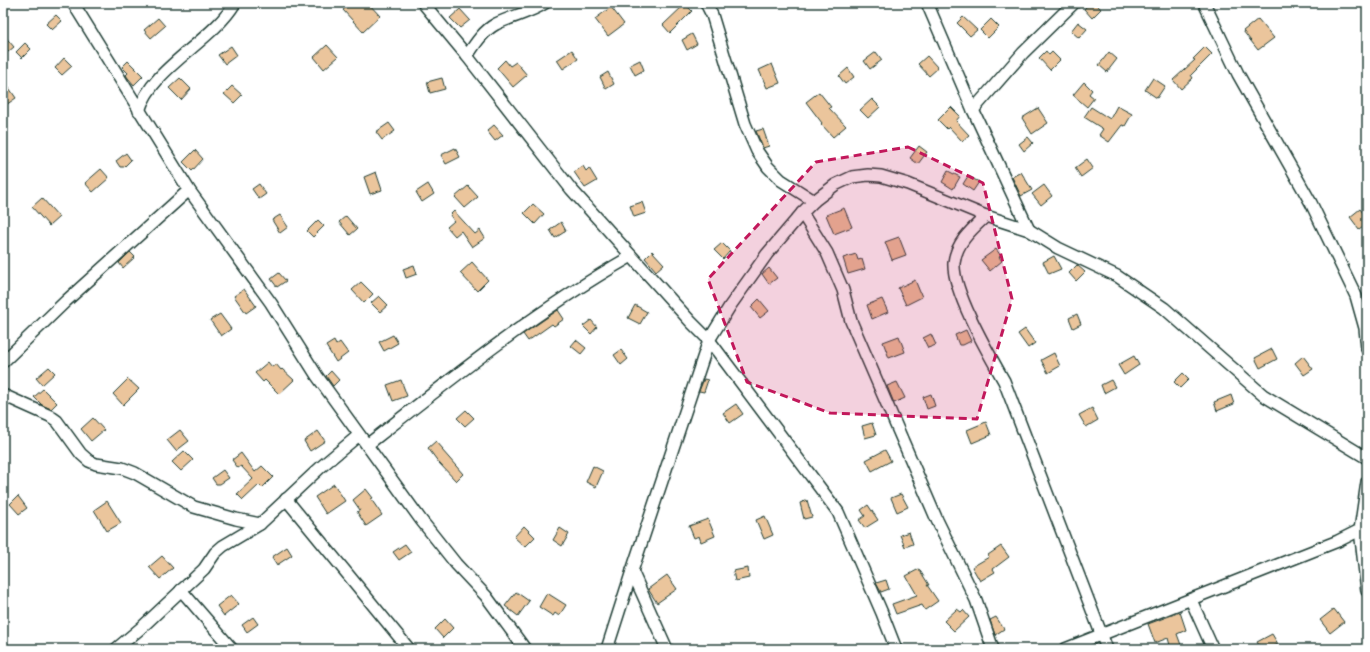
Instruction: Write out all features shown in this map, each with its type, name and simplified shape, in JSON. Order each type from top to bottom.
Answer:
[{"type":"street","points":[[73,3],[189,190],[272,304],[317,376],[421,520],[456,564],[486,596],[525,649]]},
{"type":"street","points":[[139,111],[142,100],[159,78],[224,18],[235,3]]},
{"type":"street","points":[[423,3],[467,56],[571,189],[630,256],[709,340],[838,512],[896,649]]},
{"type":"street","points":[[467,56],[480,36],[495,24],[537,8],[545,3]]},
{"type":"street","points":[[706,3],[712,15],[745,124],[756,151],[768,167],[781,180],[814,201]]},
{"type":"street","points":[[927,3],[973,110],[1029,230]]},
{"type":"street","points":[[973,110],[1023,53],[1074,3]]},
{"type":"street","points":[[1204,3],[1238,74],[1311,203],[1356,296],[1365,328],[1367,349]]},
{"type":"street","points":[[607,649],[709,340],[730,306],[767,254],[802,213],[814,201],[835,185],[852,177],[868,175],[881,176],[908,184],[986,216],[1029,230],[1058,248],[1117,276],[1164,308],[1263,396],[1367,458]]},
{"type":"street","points":[[3,362],[66,301],[189,190]]},
{"type":"street","points":[[802,213],[827,253],[843,290],[851,321],[937,520],[976,600],[993,649]]},
{"type":"street","points":[[986,216],[972,229],[958,250],[954,264],[956,281],[984,345],[1004,381],[1107,649]]},
{"type":"street","points":[[367,445],[495,345],[630,256]]},
{"type":"street","points":[[3,394],[56,420],[89,461],[96,464],[122,468],[135,473],[194,507],[260,524]]},
{"type":"street","points":[[116,649],[141,628],[204,569],[215,553],[223,546],[260,524],[322,466],[359,435]]},
{"type":"street","points":[[1367,482],[1364,529],[1367,591]]},
{"type":"street","points":[[286,499],[410,649]]},
{"type":"street","points":[[1065,649],[1191,600],[1338,541],[1364,529]]},
{"type":"street","points":[[632,571],[667,649]]},
{"type":"street","points":[[182,590],[232,649]]},
{"type":"street","points":[[1191,600],[1213,649]]},
{"type":"highlighted area","points":[[908,147],[983,183],[1012,299],[977,419],[830,413],[747,382],[708,279],[816,162]]},
{"type":"building","points":[[351,3],[368,3],[380,16],[363,32],[343,10]]},
{"type":"building","points":[[1090,3],[1095,3],[1101,9],[1092,18],[1084,9]]},
{"type":"building","points":[[685,4],[692,11],[670,33],[663,25]]},
{"type":"building","points":[[611,7],[624,24],[608,36],[595,19]]},
{"type":"building","points":[[460,9],[470,20],[460,28],[450,18]]},
{"type":"building","points":[[56,15],[62,21],[52,30],[46,24]]},
{"type":"building","points":[[963,17],[977,30],[970,36],[957,23]]},
{"type":"building","points":[[158,18],[165,26],[151,38],[144,30]]},
{"type":"building","points":[[991,19],[999,27],[988,38],[980,30]]},
{"type":"building","points":[[1258,19],[1274,38],[1258,50],[1243,31]]},
{"type":"building","points":[[1078,22],[1087,29],[1079,38],[1071,31]]},
{"type":"building","points":[[3,34],[14,47],[3,56]]},
{"type":"building","points":[[692,34],[697,44],[687,50],[682,40]]},
{"type":"building","points":[[25,43],[31,49],[22,58],[16,52]]},
{"type":"building","points":[[327,45],[338,57],[324,69],[314,57]]},
{"type":"building","points":[[231,46],[237,55],[225,64],[218,55]]},
{"type":"building","points":[[1205,47],[1212,54],[1191,75],[1193,78],[1181,89],[1173,80],[1195,60],[1193,59]]},
{"type":"building","points":[[572,50],[578,59],[563,69],[557,60]]},
{"type":"building","points":[[1046,51],[1049,55],[1052,52],[1060,60],[1050,70],[1039,58]]},
{"type":"building","points":[[876,52],[882,60],[870,69],[864,61]]},
{"type":"building","points":[[1109,52],[1117,59],[1107,72],[1099,65]]},
{"type":"building","points":[[927,56],[938,68],[929,76],[918,64]]},
{"type":"building","points":[[64,58],[72,66],[62,75],[55,68]]},
{"type":"building","points":[[505,60],[510,66],[516,62],[527,75],[513,87],[497,68]]},
{"type":"building","points":[[640,60],[644,70],[635,75],[630,65]]},
{"type":"building","points":[[128,61],[143,76],[134,85],[126,75],[128,73],[122,67]]},
{"type":"building","points":[[772,64],[780,83],[767,88],[759,70]]},
{"type":"building","points":[[848,68],[854,77],[845,84],[839,76]]},
{"type":"building","points":[[608,72],[614,84],[606,89],[600,77]]},
{"type":"building","points":[[180,78],[191,89],[181,100],[169,88]]},
{"type":"building","points":[[442,78],[445,89],[430,93],[427,82]]},
{"type":"building","points":[[1153,78],[1165,86],[1157,98],[1145,90]]},
{"type":"building","points":[[3,79],[16,98],[3,107]]},
{"type":"building","points":[[1084,82],[1092,90],[1089,94],[1094,98],[1087,107],[1073,95]]},
{"type":"building","points":[[232,86],[242,95],[234,103],[224,94]]},
{"type":"building","points":[[819,92],[831,107],[829,108],[846,126],[833,137],[821,124],[822,123],[806,102]]},
{"type":"building","points":[[872,99],[880,107],[868,118],[860,110]]},
{"type":"building","points":[[1117,106],[1132,114],[1125,126],[1122,125],[1109,142],[1099,135],[1103,129],[1084,117],[1091,107],[1110,119]]},
{"type":"building","points":[[951,107],[960,116],[956,121],[969,135],[962,141],[949,127],[947,129],[938,120]]},
{"type":"building","points":[[1038,108],[1048,123],[1032,134],[1022,118]]},
{"type":"building","points":[[389,123],[395,131],[382,140],[376,132]]},
{"type":"building","points":[[494,125],[503,135],[495,141],[487,131]]},
{"type":"building","points":[[763,129],[769,146],[763,148],[756,131]]},
{"type":"building","points":[[1028,137],[1033,143],[1024,151],[1019,144]]},
{"type":"building","points":[[919,146],[927,152],[918,164],[910,158]]},
{"type":"building","points":[[455,148],[460,157],[446,164],[441,155]]},
{"type":"building","points":[[195,150],[203,159],[192,171],[183,162]]},
{"type":"building","points":[[126,153],[131,160],[124,167],[120,167],[116,161]]},
{"type":"building","points":[[1087,159],[1093,168],[1081,177],[1075,168]]},
{"type":"building","points":[[583,166],[586,171],[589,168],[597,181],[585,188],[574,172]]},
{"type":"building","points":[[101,169],[109,178],[93,192],[85,183]]},
{"type":"building","points":[[948,171],[960,177],[953,189],[942,182]]},
{"type":"building","points":[[376,172],[382,190],[370,194],[364,177]]},
{"type":"building","points":[[1021,172],[1032,190],[1021,196],[1012,177]]},
{"type":"building","points":[[968,176],[979,182],[973,191],[963,184]]},
{"type":"building","points":[[259,184],[266,194],[259,199],[252,189]]},
{"type":"building","points":[[428,184],[434,194],[422,202],[416,192]]},
{"type":"building","points":[[1044,185],[1052,196],[1041,205],[1032,194]]},
{"type":"building","points":[[468,186],[478,197],[465,208],[455,197]]},
{"type":"building","points":[[42,198],[59,217],[49,226],[32,207]]},
{"type":"building","points":[[642,202],[646,213],[634,217],[630,206]]},
{"type":"building","points":[[533,204],[544,214],[535,224],[524,213]]},
{"type":"building","points":[[844,208],[852,227],[834,234],[826,215]]},
{"type":"building","points":[[1360,209],[1367,218],[1367,223],[1359,229],[1350,217]]},
{"type":"building","points":[[454,211],[475,234],[480,230],[485,238],[472,247],[461,231],[455,236],[447,227],[454,221],[450,215]]},
{"type":"building","points":[[280,215],[288,227],[280,233],[272,220]]},
{"type":"building","points":[[346,216],[357,229],[350,235],[339,222]]},
{"type":"building","points":[[318,220],[324,226],[313,237],[307,231]]},
{"type":"building","points":[[561,222],[566,231],[555,238],[550,230]]},
{"type":"building","points":[[899,237],[906,255],[892,260],[885,242]]},
{"type":"building","points":[[722,243],[730,251],[723,259],[714,250]]},
{"type":"building","points":[[996,249],[1001,256],[999,257],[1002,261],[990,271],[981,260]]},
{"type":"building","points":[[652,251],[664,264],[656,271],[645,258]]},
{"type":"building","points":[[130,252],[135,257],[123,268],[119,263]]},
{"type":"building","points":[[856,254],[858,260],[862,259],[865,269],[848,274],[843,258]]},
{"type":"building","points":[[1054,256],[1061,269],[1049,274],[1043,262]]},
{"type":"building","points":[[472,262],[488,280],[477,291],[460,273]]},
{"type":"building","points":[[414,265],[417,274],[406,278],[403,269]]},
{"type":"building","points":[[1077,265],[1085,272],[1076,281],[1069,273]]},
{"type":"building","points":[[769,268],[777,278],[769,284],[762,274]]},
{"type":"building","points":[[279,273],[286,281],[277,287],[271,279]]},
{"type":"building","points":[[915,280],[922,297],[906,305],[898,288]]},
{"type":"building","points":[[361,282],[373,294],[364,303],[352,290]]},
{"type":"building","points":[[244,289],[256,306],[246,313],[234,296]]},
{"type":"building","points":[[379,296],[388,305],[380,312],[371,303]]},
{"type":"building","points":[[759,299],[769,311],[760,318],[751,307]]},
{"type":"building","points":[[882,299],[888,312],[872,319],[867,305]]},
{"type":"building","points":[[635,305],[647,312],[640,324],[628,318]]},
{"type":"building","points":[[558,310],[564,319],[554,326],[552,324],[528,341],[523,334]]},
{"type":"building","points":[[220,314],[231,329],[221,336],[210,320]]},
{"type":"building","points":[[1077,314],[1081,324],[1073,328],[1069,318]]},
{"type":"building","points":[[591,320],[597,327],[591,334],[583,326]]},
{"type":"building","points":[[1025,329],[1035,343],[1028,348],[1018,334]]},
{"type":"building","points":[[966,330],[971,341],[963,345],[959,345],[955,335]]},
{"type":"building","points":[[931,334],[936,345],[928,348],[923,338]]},
{"type":"building","points":[[393,335],[398,343],[384,351],[379,342]]},
{"type":"building","points":[[899,336],[905,352],[889,358],[883,342]]},
{"type":"building","points":[[576,340],[586,348],[581,354],[571,346]]},
{"type":"building","points":[[334,341],[336,345],[340,342],[348,353],[336,362],[326,346]]},
{"type":"building","points":[[1272,349],[1277,359],[1260,368],[1255,358]]},
{"type":"building","points":[[621,350],[628,359],[621,365],[614,355]]},
{"type":"building","points":[[1054,353],[1060,366],[1048,373],[1041,360]]},
{"type":"building","points":[[1134,356],[1139,365],[1124,375],[1118,365]]},
{"type":"building","points":[[1303,356],[1313,369],[1304,375],[1295,363]]},
{"type":"building","points":[[268,362],[272,367],[276,364],[294,380],[279,394],[265,380],[263,382],[255,373]]},
{"type":"building","points":[[49,367],[55,373],[42,385],[36,378]]},
{"type":"building","points":[[331,371],[339,380],[333,386],[326,376]]},
{"type":"building","points":[[1183,373],[1189,379],[1180,388],[1174,382]]},
{"type":"building","points":[[128,379],[139,389],[123,405],[113,394]]},
{"type":"building","points":[[704,379],[708,380],[704,392],[699,391]]},
{"type":"building","points":[[401,380],[407,396],[393,401],[387,385]]},
{"type":"building","points":[[1111,380],[1115,387],[1104,393],[1101,385]]},
{"type":"building","points":[[897,382],[905,398],[894,403],[887,386]]},
{"type":"building","points":[[43,389],[57,403],[51,409],[42,405],[34,397]]},
{"type":"building","points":[[931,394],[935,406],[927,409],[923,397]]},
{"type":"building","points":[[1231,395],[1234,404],[1217,411],[1214,402]]},
{"type":"building","points":[[736,404],[743,414],[730,423],[723,413]]},
{"type":"building","points":[[1092,408],[1098,420],[1086,427],[1079,415]]},
{"type":"building","points":[[466,410],[474,418],[465,426],[457,418]]},
{"type":"building","points":[[93,418],[104,430],[91,441],[81,429]]},
{"type":"building","points":[[986,422],[991,435],[972,443],[967,430]]},
{"type":"building","points":[[872,423],[876,435],[865,438],[862,426]]},
{"type":"building","points":[[180,430],[189,441],[176,451],[167,440]]},
{"type":"building","points":[[318,431],[325,441],[310,451],[304,441]]},
{"type":"building","points":[[436,441],[463,474],[456,481],[439,463],[428,448]]},
{"type":"building","points":[[885,450],[891,461],[872,471],[866,460]]},
{"type":"building","points":[[184,451],[193,460],[181,471],[172,462]]},
{"type":"building","points":[[241,453],[255,472],[262,466],[273,477],[262,488],[259,485],[243,500],[237,494],[253,479],[241,466],[238,468],[232,460]]},
{"type":"building","points":[[593,466],[603,471],[596,487],[586,482]]},
{"type":"building","points":[[223,470],[229,478],[220,484],[216,484],[212,478]]},
{"type":"building","points":[[334,484],[345,501],[326,514],[315,497]]},
{"type":"building","points":[[366,489],[373,498],[371,499],[382,515],[366,526],[357,512],[360,510],[353,500]]},
{"type":"building","points":[[901,494],[908,507],[897,512],[891,498]]},
{"type":"building","points":[[18,496],[27,508],[19,514],[10,504]]},
{"type":"building","points":[[807,500],[812,517],[804,519],[800,503]]},
{"type":"building","points":[[107,501],[121,523],[107,531],[94,510]]},
{"type":"building","points":[[868,505],[878,520],[865,528],[859,520],[865,516],[861,510]]},
{"type":"building","points":[[765,516],[773,535],[764,539],[756,520]]},
{"type":"building","points":[[708,519],[715,536],[701,542],[699,536],[694,538],[689,526]]},
{"type":"building","points":[[524,526],[535,537],[525,547],[514,537]]},
{"type":"building","points":[[560,528],[569,534],[562,546],[553,540]]},
{"type":"building","points":[[909,532],[913,544],[905,547],[900,535]]},
{"type":"building","points":[[405,544],[411,552],[399,560],[393,552]]},
{"type":"building","points":[[1001,546],[1009,557],[993,569],[995,572],[980,581],[972,567],[989,557],[988,555]]},
{"type":"building","points":[[287,547],[292,555],[277,565],[272,557]]},
{"type":"building","points":[[162,556],[173,568],[160,579],[149,567]]},
{"type":"building","points":[[748,568],[749,578],[735,581],[733,571]]},
{"type":"building","points":[[919,569],[929,585],[927,585],[938,601],[925,610],[922,605],[896,614],[892,604],[917,595],[906,576]]},
{"type":"building","points":[[667,575],[677,589],[657,603],[648,589]]},
{"type":"building","points":[[886,580],[889,589],[881,592],[876,583]]},
{"type":"building","points":[[516,592],[529,601],[518,616],[505,606]]},
{"type":"building","points":[[547,593],[566,605],[559,616],[555,613],[553,616],[539,607]]},
{"type":"building","points":[[231,595],[239,604],[224,616],[217,606]]},
{"type":"building","points":[[957,609],[961,612],[963,610],[969,617],[954,631],[944,621]]},
{"type":"building","points":[[1334,609],[1344,622],[1330,633],[1320,620]]},
{"type":"building","points":[[1180,612],[1186,630],[1177,634],[1181,645],[1171,649],[1168,638],[1155,643],[1148,624]]},
{"type":"building","points":[[253,617],[258,624],[247,632],[242,625]]},
{"type":"building","points":[[996,617],[1004,629],[995,635],[990,620]]},
{"type":"building","points":[[445,619],[453,628],[443,638],[435,629]]},
{"type":"building","points":[[1272,634],[1278,644],[1269,649],[1261,649],[1257,642]]}]
